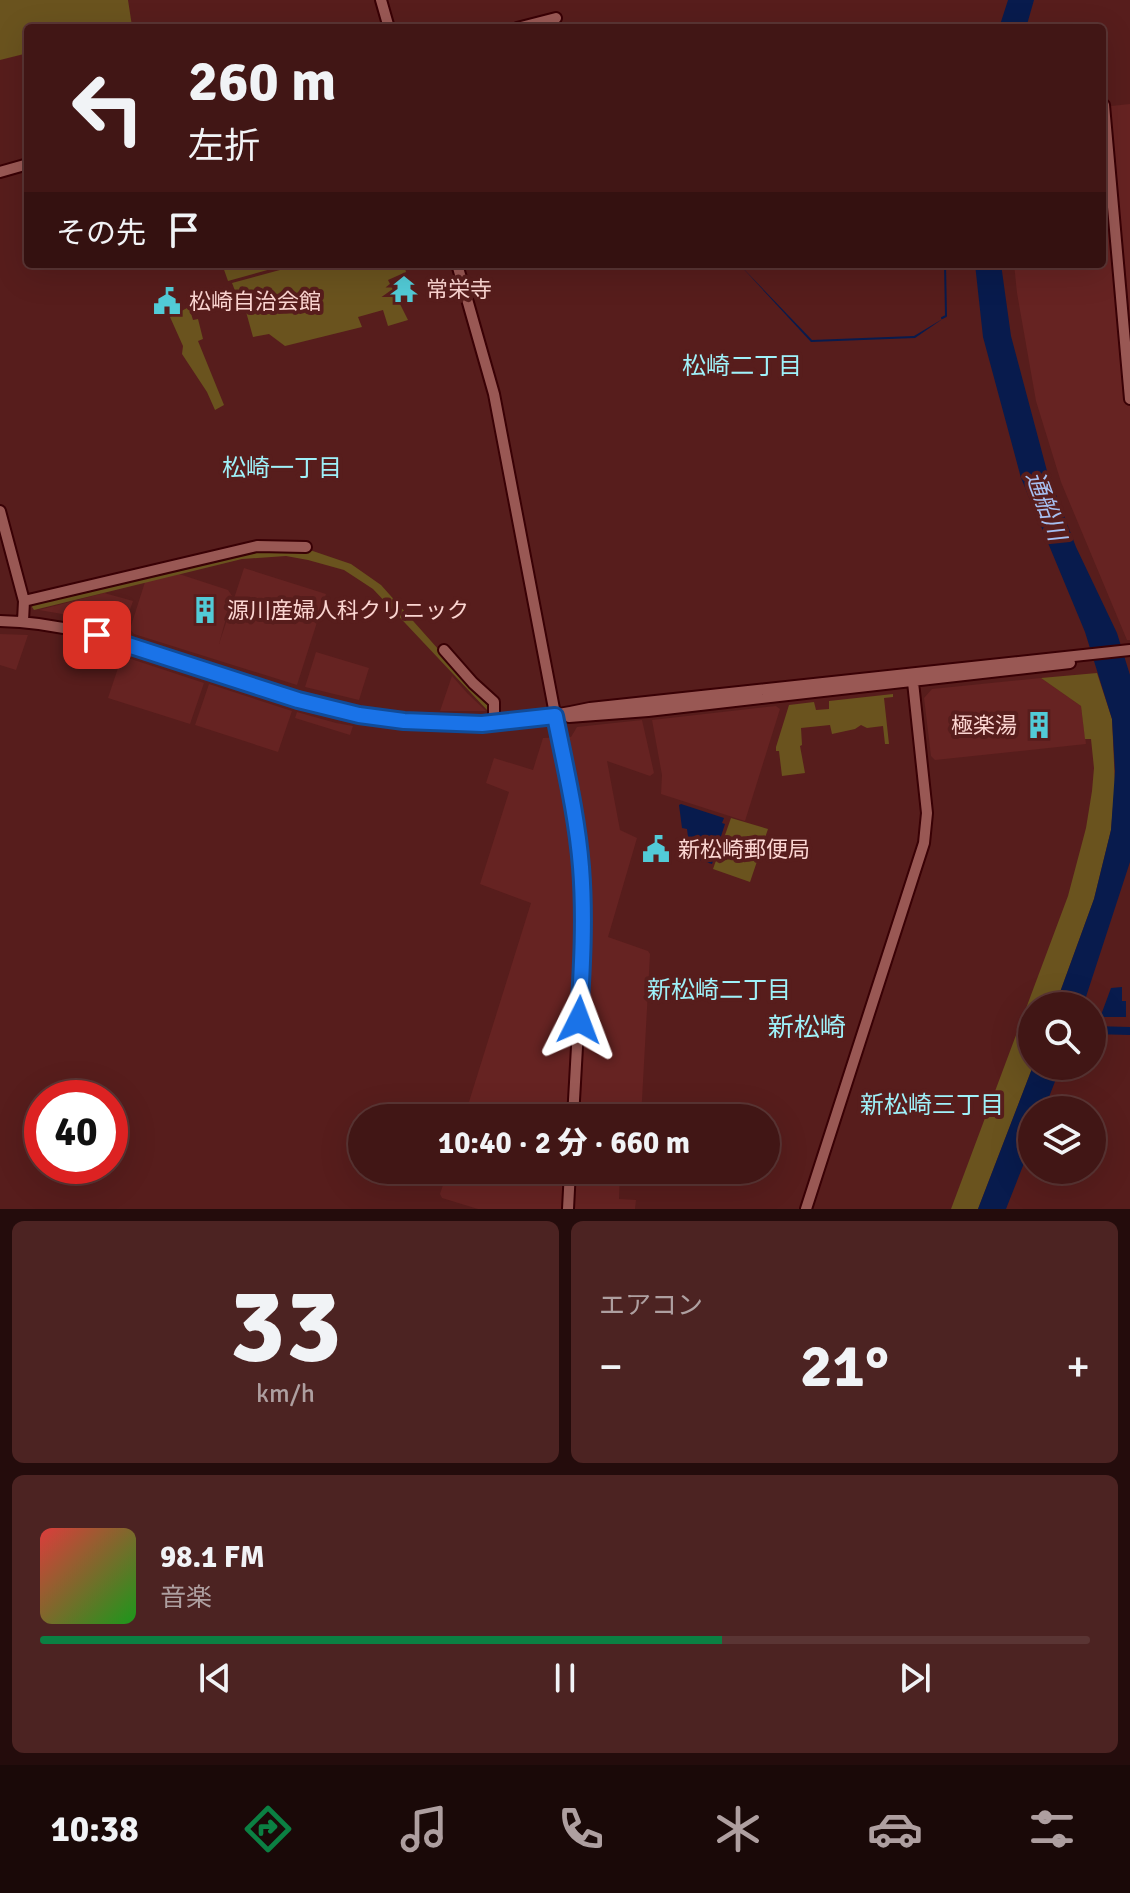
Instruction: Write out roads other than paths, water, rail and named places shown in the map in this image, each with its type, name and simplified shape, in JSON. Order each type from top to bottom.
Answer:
[{"type":"street","points":[[381,0],[388,24]]},
{"type":"street","points":[[533,24],[556,18]]},
{"type":"street","points":[[1106,128],[1130,399]]},
{"type":"street","points":[[0,172],[24,165]]},
{"type":"street","points":[[458,268],[496,400],[575,819],[584,922],[574,1104]]},
{"type":"street","points":[[0,511],[24,601],[23,621]]},
{"type":"street","points":[[24,601],[257,546],[306,547]]},
{"type":"street","points":[[0,621],[68,627],[329,709],[404,721],[494,723],[555,716],[590,708],[1084,658],[1130,656]]},
{"type":"street","points":[[444,650],[494,702],[494,723]]},
{"type":"street","points":[[555,716],[582,717],[913,682],[1130,650]]},
{"type":"street","points":[[806,1209],[924,843],[927,813],[913,682]]},
{"type":"street","points":[[568,1209],[569,1184]]},
{"type":"water","points":[[1008,0],[1034,0],[1027,24],[1000,24]]},
{"type":"water","points":[[743,268],[812,340],[914,336],[944,318],[915,338],[811,342]]},
{"type":"water","name":"通船川","points":[[975,268],[1002,268],[1011,336],[1047,471],[1076,547],[1117,633],[1130,675],[1130,862],[1088,992],[1060,992],[1094,899],[1111,830],[1115,771],[1112,719],[1085,632],[1021,478],[983,337]]},
{"type":"water","points":[[681,804],[724,818],[722,823],[725,824],[712,864],[693,858],[696,847],[689,845],[687,829],[682,828]]},
{"type":"water","points":[[1122,987],[1126,1017],[1106,1017],[1106,1002],[1111,988]]},
{"type":"water","points":[[1028,1080],[1056,1080],[1049,1096],[1021,1096]]},
{"type":"water","points":[[1018,1105],[1018,1179],[1006,1209],[978,1209]]},
{"type":"waterway","points":[[942,318],[946,316],[945,268]]},
{"type":"waterway","points":[[1106,1030],[1130,1031]]},
{"type":"place","name":"常栄寺","points":[[404,289]]},
{"type":"place","name":"松崎自治会館","points":[[167,301]]},
{"type":"place","name":"源川産婦人科クリニック","points":[[205,610]]},
{"type":"place","name":"極楽湯","points":[[1039,725]]},
{"type":"place","name":"新松崎郵便局","points":[[656,849]]},
{"type":"district","name":"松崎二丁目","points":[[742,366]]},
{"type":"district","name":"松崎一丁目","points":[[282,468]]},
{"type":"district","name":"新松崎二丁目","points":[[719,990]]},
{"type":"district","name":"新松崎","points":[[807,1028]]},
{"type":"district","name":"新松崎三丁目","points":[[932,1105]]}]
